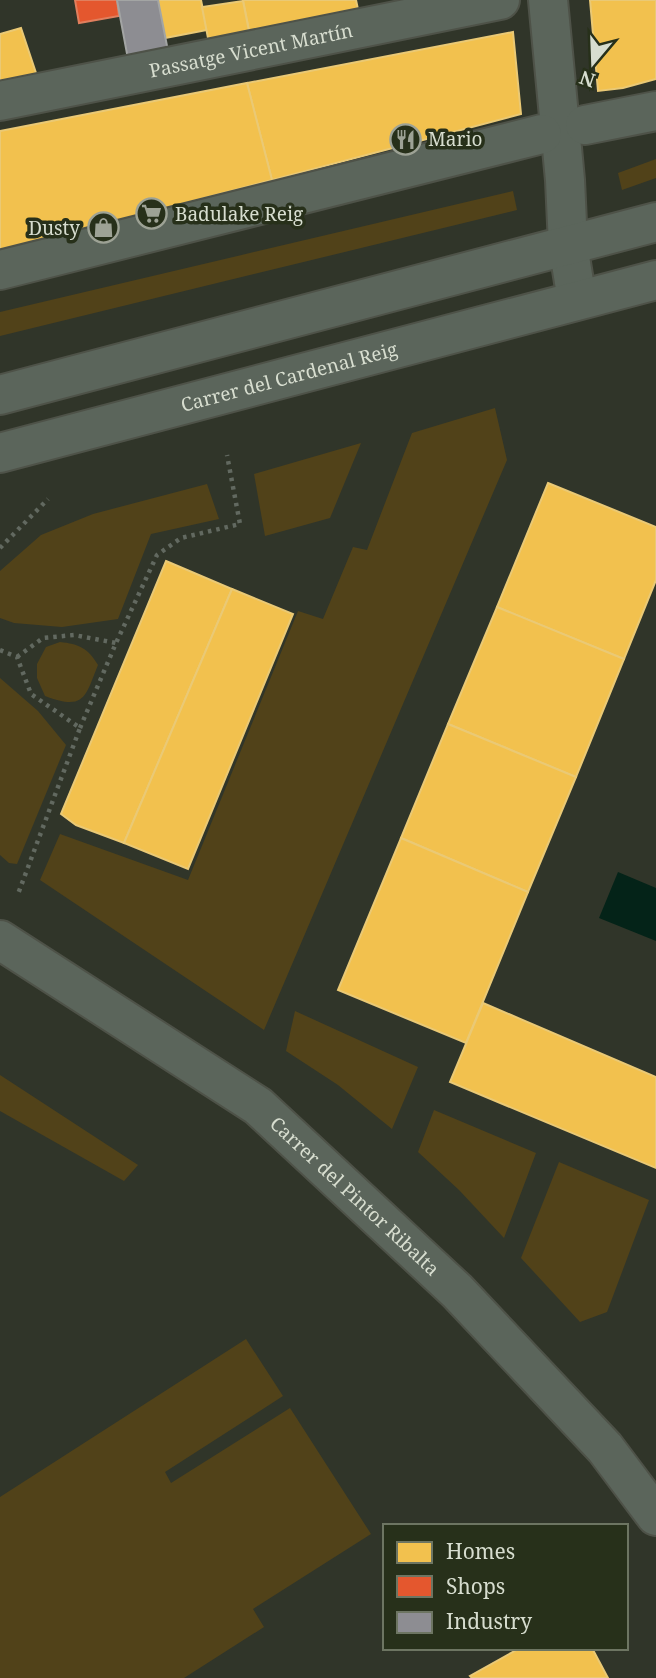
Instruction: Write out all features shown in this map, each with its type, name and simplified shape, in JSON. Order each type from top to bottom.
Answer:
[{"type":"street","name":"Passatge Vicent Martín","points":[[0,101],[500,0]]},
{"type":"street","points":[[548,0],[565,180],[568,245],[577,300]]},
{"type":"street","points":[[585,125],[656,111]]},
{"type":"street","points":[[0,270],[542,134]]},
{"type":"street","points":[[0,396],[656,222]]},
{"type":"street","name":"Carrer del Cardenal Reig","points":[[0,453],[656,279]]},
{"type":"street","name":"Carrer del Pintor Ribalta","points":[[0,940],[258,1106],[457,1291],[605,1448],[656,1516]]},
{"type":"path","points":[[18,894],[80,729],[116,643],[158,555],[181,538],[240,524],[227,455]]},
{"type":"path","points":[[0,548],[48,499]]},
{"type":"path","points":[[17,657],[43,638],[74,635],[116,643]]},
{"type":"path","points":[[0,650],[17,657],[32,694],[80,729]]},
{"type":"shaded area","points":[[656,159],[656,178],[622,190],[618,173]]},
{"type":"shaded area","points":[[513,191],[517,210],[0,336],[0,312]]},
{"type":"shaded area","points":[[495,408],[507,460],[264,1030],[40,880],[60,834],[188,880],[298,611],[323,619],[353,547],[367,550],[412,433]]},
{"type":"shaded area","points":[[361,443],[330,518],[265,536],[254,474]]},
{"type":"shaded area","points":[[207,484],[219,519],[151,534],[118,619],[62,627],[14,623],[0,618],[0,571],[41,535],[93,514]]},
{"type":"shaded area","points":[[60,642],[82,648],[98,665],[86,693],[76,701],[68,702],[45,696],[37,678],[37,664],[46,647]]},
{"type":"shaded area","points":[[0,678],[38,711],[66,745],[17,864],[9,863],[0,855]]},
{"type":"shaded area","points":[[618,872],[656,888],[656,941],[599,918]]},
{"type":"shaded area","points":[[295,1011],[418,1067],[392,1129],[338,1085],[286,1051]]},
{"type":"shaded area","points":[[0,1075],[138,1165],[124,1181],[0,1111]]},
{"type":"shaded area","points":[[434,1110],[536,1153],[504,1238],[459,1190],[418,1152]]},
{"type":"shaded area","points":[[559,1162],[649,1200],[607,1312],[580,1322],[521,1258]]},
{"type":"shaded area","points":[[246,1339],[283,1396],[165,1472],[171,1483],[290,1408],[371,1534],[253,1609],[264,1627],[184,1678],[0,1678],[0,1497]]},
{"type":"building: Homes","points":[[158,0],[201,0],[207,30],[165,38]]},
{"type":"building: Homes","points":[[243,0],[356,0],[359,14],[250,36]]},
{"type":"building: Homes","points":[[590,0],[656,0],[656,79],[623,88],[598,91]]},
{"type":"building: Homes","points":[[243,1],[250,36],[209,43],[202,7]]},
{"type":"building: Homes","points":[[21,28],[37,76],[0,83],[0,34]]},
{"type":"building: Homes","points":[[513,32],[521,114],[272,180],[247,83]]},
{"type":"building: Homes","points":[[247,83],[272,180],[0,252],[0,131]]},
{"type":"building: Homes","points":[[548,483],[656,527],[656,580],[624,659],[497,607]]},
{"type":"building: Homes","points":[[166,561],[232,589],[124,843],[76,825],[61,814]]},
{"type":"building: Homes","points":[[232,589],[293,614],[188,869],[124,843]]},
{"type":"building: Homes","points":[[497,607],[624,659],[576,777],[448,724]]},
{"type":"building: Homes","points":[[448,724],[576,777],[528,892],[401,838]]},
{"type":"building: Homes","points":[[401,838],[528,892],[466,1043],[338,990]]},
{"type":"building: Homes","points":[[483,1003],[656,1077],[656,1168],[450,1082]]},
{"type":"building: Homes","points":[[516,1650],[593,1650],[608,1678],[472,1678],[470,1676]]},
{"type":"building: Shops","points":[[75,0],[117,0],[119,16],[79,23]]},
{"type":"building: Industry","points":[[117,0],[158,0],[168,51],[128,59]]},
{"type":"place","name":"Mario","points":[[405,139]]},
{"type":"place","name":"Badulake Reig","points":[[152,214]]},
{"type":"place","name":"Dusty","points":[[103,228]]}]
